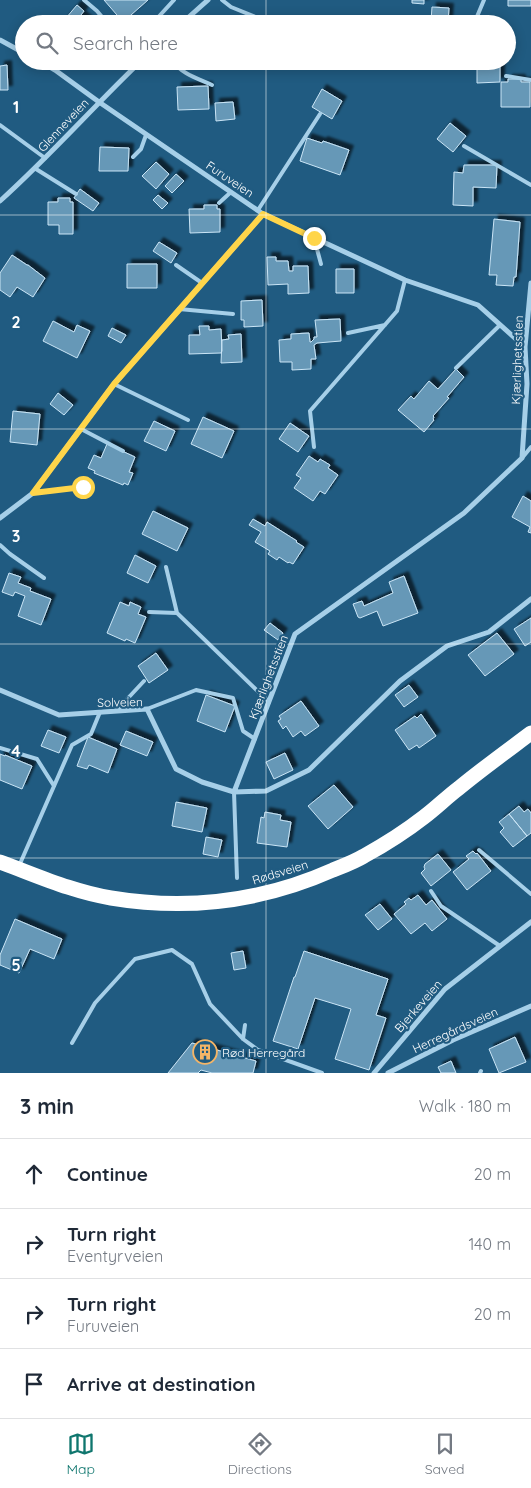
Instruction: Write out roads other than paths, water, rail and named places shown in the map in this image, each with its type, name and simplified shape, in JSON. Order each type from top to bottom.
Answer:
[{"type":"highway","name":"Rødsveien","points":[[0,862],[78,890],[110,898],[180,905],[239,900],[310,880],[363,857],[424,817],[531,733]]},
{"type":"street","points":[[191,15],[208,0]]},
{"type":"street","points":[[0,40],[15,48]]},
{"type":"street","name":"Furuveien","points":[[55,70],[260,212],[405,280],[478,305],[528,348]]},
{"type":"street","name":"Glenneveien","points":[[0,201],[36,169],[132,70]]},
{"type":"street","points":[[0,518],[33,493],[114,384],[202,283],[260,212]]},
{"type":"street","name":"Kjærlighetsstien","points":[[234,792],[295,634],[464,513],[522,458],[531,283]]},
{"type":"street","points":[[234,792],[266,791],[309,770],[400,681],[447,646],[489,632],[531,599]]},
{"type":"street","name":"Solveien","points":[[0,690],[59,715],[147,709],[176,769],[202,782],[234,792]]},
{"type":"street","name":"Bjerkeveien","points":[[374,1073],[444,989],[531,922]]},
{"type":"street","name":"Herregårdsveien","points":[[388,1073],[453,1040],[531,1006]]},
{"type":"lane","points":[[84,0],[100,15]]},
{"type":"lane","points":[[160,15],[174,0]]},
{"type":"lane","points":[[222,0],[230,7],[250,15]]},
{"type":"lane","points":[[478,15],[484,0]]},
{"type":"lane","points":[[182,70],[212,85]]},
{"type":"lane","points":[[506,76],[531,80]]},
{"type":"lane","points":[[260,212],[320,114]]},
{"type":"lane","points":[[0,125],[45,158]]},
{"type":"lane","points":[[133,157],[140,149],[146,134]]},
{"type":"lane","points":[[464,146],[531,184]]},
{"type":"lane","points":[[36,169],[76,194]]},
{"type":"lane","points":[[220,203],[231,192]]},
{"type":"lane","points":[[314,238],[321,264]]},
{"type":"lane","points":[[176,265],[202,283]]},
{"type":"lane","points":[[314,447],[310,411],[397,311],[405,280]]},
{"type":"lane","points":[[179,309],[233,314]]},
{"type":"lane","points":[[348,333],[385,325]]},
{"type":"lane","points":[[456,368],[500,325]]},
{"type":"lane","points":[[114,384],[188,420]]},
{"type":"lane","points":[[81,429],[123,451]]},
{"type":"lane","points":[[522,458],[531,447]]},
{"type":"lane","points":[[33,493],[83,487]]},
{"type":"lane","points":[[0,545],[44,578]]},
{"type":"lane","points":[[166,567],[178,613],[269,702]]},
{"type":"lane","points":[[149,612],[178,613]]},
{"type":"lane","points":[[116,711],[144,680]]},
{"type":"lane","points":[[147,709],[196,690],[233,698],[243,731],[255,739]]},
{"type":"lane","points":[[18,868],[72,745],[91,734],[100,712]]},
{"type":"lane","points":[[0,748],[36,759],[54,786]]},
{"type":"lane","points":[[234,792],[238,878]]},
{"type":"lane","points":[[479,850],[531,894]]},
{"type":"lane","points":[[431,891],[441,906],[500,946]]},
{"type":"lane","points":[[72,1043],[95,1003],[135,959],[172,950],[192,964],[210,1004],[243,1039],[258,1050],[322,1073]]},
{"type":"lane","points":[[243,1039],[245,1025]]},
{"type":"place","name":"Rød Herregård","points":[[205,1052]]}]
